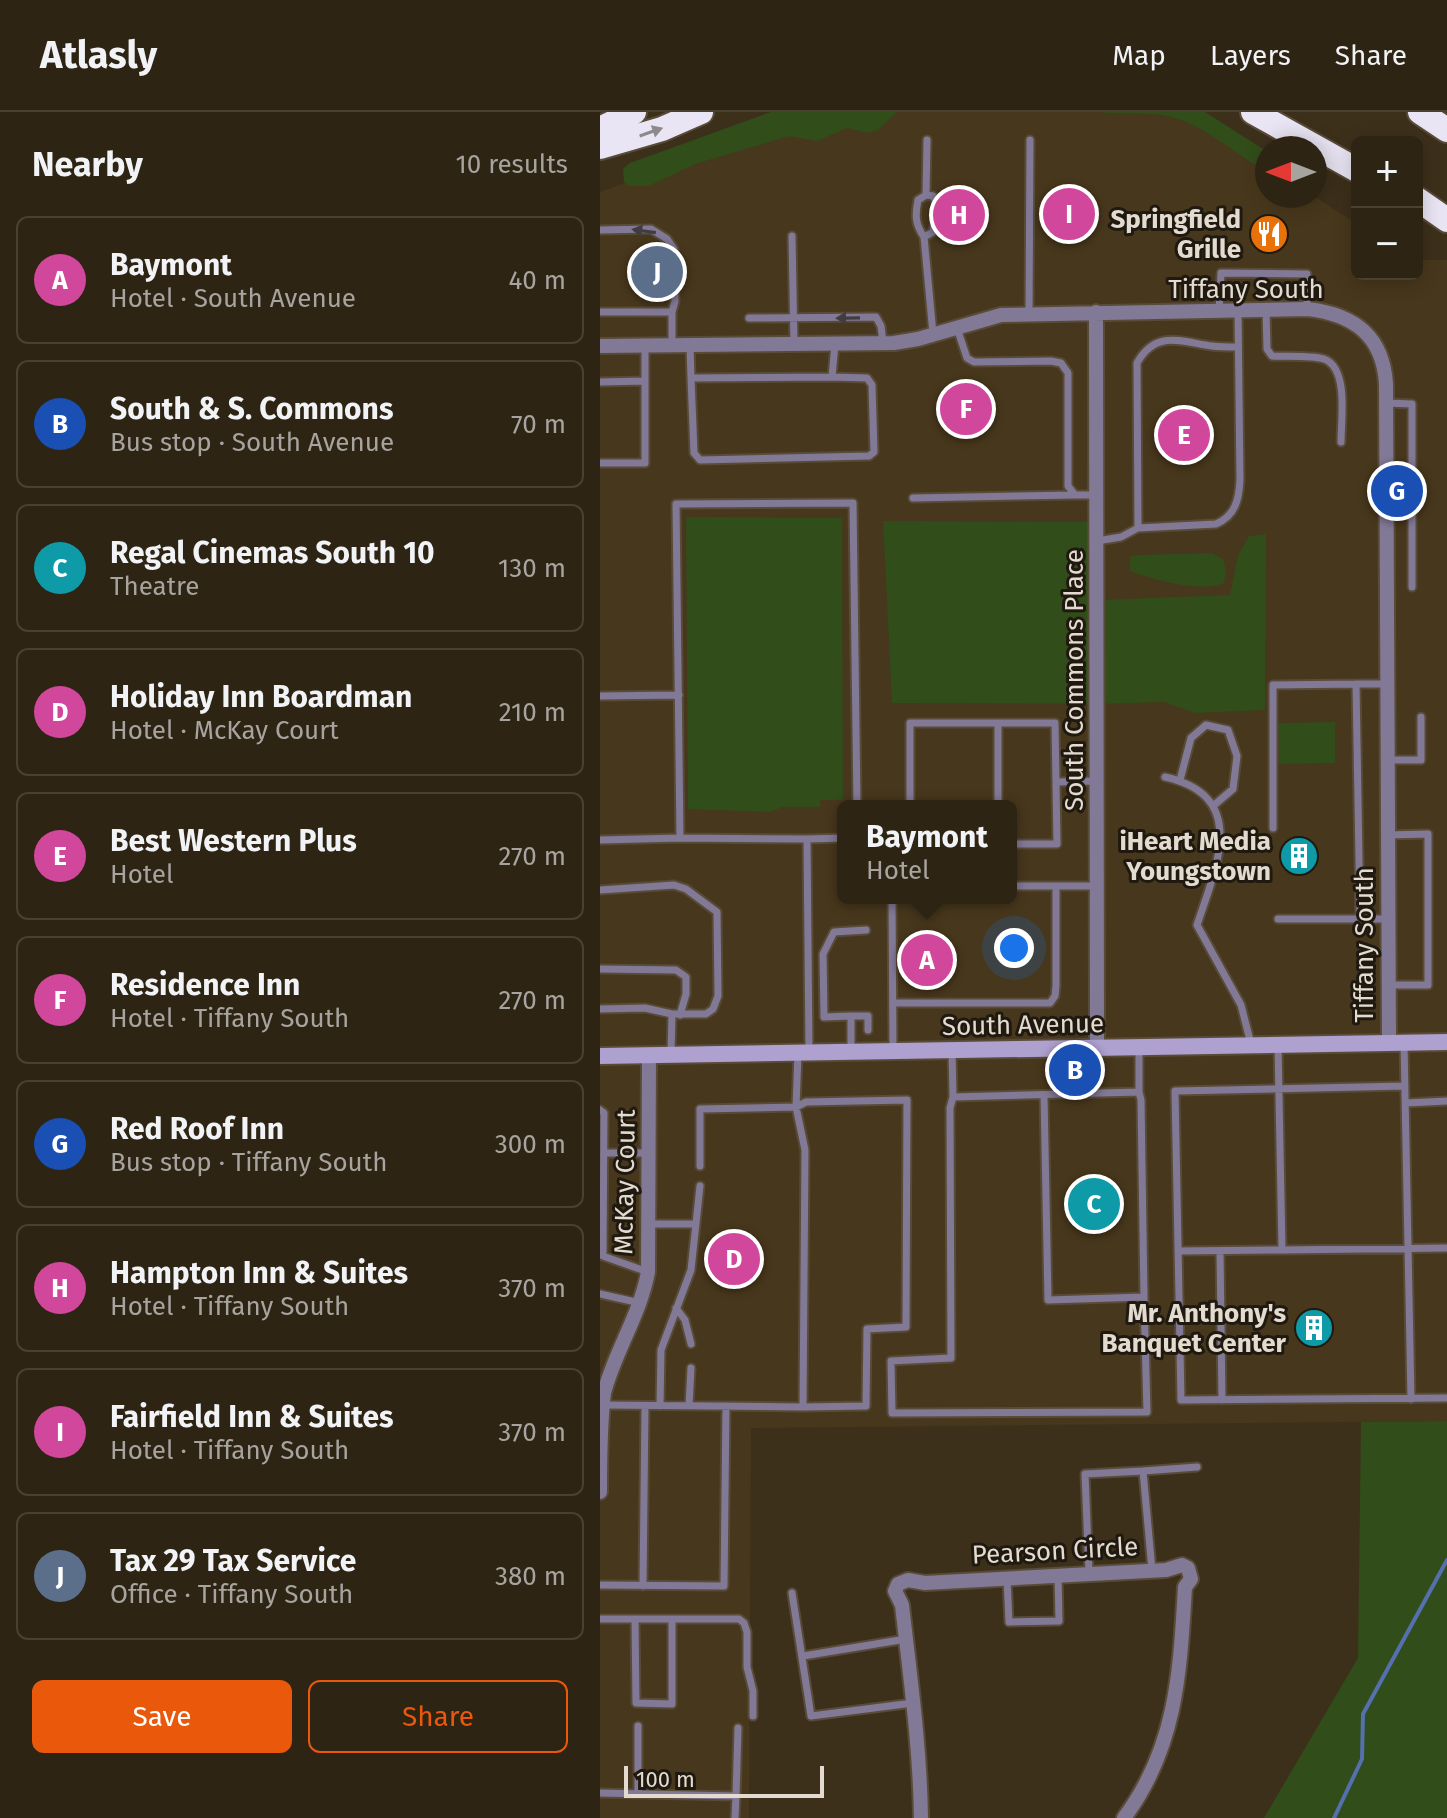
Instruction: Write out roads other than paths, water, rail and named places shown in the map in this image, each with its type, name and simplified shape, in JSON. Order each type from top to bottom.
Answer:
[{"type":"highway","points":[[600,129],[634,112]]},
{"type":"highway","points":[[600,147],[662,129],[701,112]]},
{"type":"highway","points":[[1253,112],[1351,167]]},
{"type":"highway","points":[[1288,112],[1351,155]]},
{"type":"highway","points":[[1420,112],[1447,130]]},
{"type":"highway","points":[[1423,206],[1447,220]]},
{"type":"main road","name":"South Avenue","points":[[600,1056],[1447,1042]]},
{"type":"street","name":"Tiffany South","points":[[600,346],[903,342],[990,317],[1096,312],[1307,309],[1345,317],[1366,333],[1381,356],[1386,375],[1387,985],[1397,1043]]},
{"type":"street","name":"South Commons Place","points":[[1096,312],[1097,1048]]},
{"type":"street","name":"McKay Court","points":[[600,1492],[602,1405],[612,1369],[640,1303],[648,1272],[649,1055]]},
{"type":"street","name":"Pearson Circle","points":[[921,1818],[906,1639],[902,1605],[895,1591],[898,1584],[903,1580],[925,1583],[1166,1570],[1182,1565],[1188,1568],[1191,1579],[1185,1587],[1180,1668],[1172,1718],[1151,1774],[1124,1818]]},
{"type":"lane","points":[[926,195],[927,140]]},
{"type":"lane","points":[[1029,314],[1030,140]]},
{"type":"lane","points":[[933,335],[924,237],[917,227],[915,215],[918,200],[926,195],[933,196],[937,204]]},
{"type":"lane","points":[[924,237],[933,232],[934,226]]},
{"type":"lane","points":[[600,230],[651,229],[667,239],[674,249],[672,346]]},
{"type":"lane","points":[[792,236],[794,344]]},
{"type":"lane","points":[[1219,311],[1221,273],[1307,274],[1307,309]]},
{"type":"lane","points":[[1266,310],[1267,349],[1272,356],[1322,359],[1333,364],[1341,379],[1341,442]]},
{"type":"lane","points":[[1097,541],[1121,537],[1138,528],[1216,524],[1233,512],[1240,496],[1238,311]]},
{"type":"lane","points":[[600,312],[672,312]]},
{"type":"lane","points":[[749,318],[876,317],[881,326],[883,343]]},
{"type":"lane","points":[[957,327],[967,358],[974,362],[1061,363],[1068,373],[1068,486],[1075,495]]},
{"type":"lane","points":[[1138,528],[1137,363],[1147,348],[1170,340],[1187,339],[1210,346],[1238,347]]},
{"type":"lane","points":[[832,377],[835,344]]},
{"type":"lane","points":[[690,345],[691,378],[694,453],[700,460],[869,456],[874,452],[872,385],[867,378],[691,378]]},
{"type":"lane","points":[[600,463],[645,463],[645,346]]},
{"type":"lane","points":[[600,382],[645,381]]},
{"type":"lane","points":[[1386,403],[1412,404],[1412,587]]},
{"type":"lane","points":[[913,498],[1097,495]]},
{"type":"lane","points":[[680,838],[676,504],[853,503],[857,800]]},
{"type":"lane","points":[[1356,684],[1360,919]]},
{"type":"lane","points":[[1273,828],[1273,685],[1387,684]]},
{"type":"lane","points":[[600,696],[679,695]]},
{"type":"lane","points":[[1387,760],[1421,760],[1421,717]]},
{"type":"lane","points":[[910,800],[910,723],[1055,723],[1057,844],[1017,844]]},
{"type":"lane","points":[[998,723],[998,800]]},
{"type":"lane","points":[[1180,780],[1191,738],[1206,725],[1228,730],[1237,756],[1233,789],[1213,806]]},
{"type":"lane","points":[[1165,777],[1188,782],[1213,806],[1222,828],[1216,868],[1197,925],[1241,1005],[1252,1046]]},
{"type":"lane","points":[[1056,782],[1098,781]]},
{"type":"lane","points":[[1387,835],[1428,834],[1428,985],[1387,985]]},
{"type":"lane","points":[[600,840],[837,838]]},
{"type":"lane","points":[[803,1407],[805,1150],[796,1107],[803,1053],[807,839]]},
{"type":"lane","points":[[600,890],[674,885],[686,889],[717,912],[719,978],[716,1002],[706,1014],[676,1014],[642,1008],[600,1009]]},
{"type":"lane","points":[[1017,886],[1098,886]]},
{"type":"lane","points":[[893,1003],[1050,1003],[1056,986],[1056,886]]},
{"type":"lane","points":[[892,904],[893,1052]]},
{"type":"lane","points":[[1278,919],[1387,919]]},
{"type":"lane","points":[[866,930],[834,932],[823,954],[824,1017],[868,1016],[868,1030]]},
{"type":"lane","points":[[600,969],[659,968],[676,970],[686,977],[686,994],[676,1014],[671,1055]]},
{"type":"lane","points":[[851,1016],[851,1052]]},
{"type":"lane","points":[[1397,1043],[1406,1103],[1411,1399]]},
{"type":"lane","points":[[1278,1045],[1282,1250]]},
{"type":"lane","points":[[952,1050],[951,1358],[891,1361],[892,1413],[1147,1412],[1139,1048]]},
{"type":"lane","points":[[1405,1086],[1175,1091],[1181,1400],[1447,1398]]},
{"type":"lane","points":[[953,1097],[1139,1092]]},
{"type":"lane","points":[[1044,1095],[1048,1300],[1144,1297]]},
{"type":"lane","points":[[602,1405],[866,1406],[867,1329],[906,1327],[907,1100],[700,1109],[700,1166]]},
{"type":"lane","points":[[1406,1103],[1447,1101]]},
{"type":"lane","points":[[600,1110],[604,1113],[603,1256],[648,1272]]},
{"type":"lane","points":[[604,1153],[649,1153]]},
{"type":"lane","points":[[660,1406],[661,1350],[691,1270],[700,1186]]},
{"type":"lane","points":[[649,1224],[696,1224]]},
{"type":"lane","points":[[1178,1251],[1447,1248]]},
{"type":"lane","points":[[1220,1251],[1222,1400]]},
{"type":"lane","points":[[600,1294],[640,1303]]},
{"type":"lane","points":[[676,1308],[689,1331],[691,1344]]},
{"type":"lane","points":[[689,1406],[691,1368]]},
{"type":"lane","points":[[643,1586],[645,1406]]},
{"type":"lane","points":[[600,1585],[724,1586],[726,1406]]},
{"type":"lane","points":[[1089,1573],[1085,1474],[1197,1467]]},
{"type":"lane","points":[[1143,1471],[1152,1570]]},
{"type":"lane","points":[[1007,1578],[1009,1622],[1059,1621],[1058,1575]]},
{"type":"lane","points":[[792,1593],[811,1716],[913,1703]]},
{"type":"lane","points":[[600,1619],[739,1619],[747,1632],[747,1667],[753,1691],[753,1716]]},
{"type":"lane","points":[[635,1619],[636,1703],[672,1704],[672,1619]]},
{"type":"lane","points":[[803,1656],[906,1639]]},
{"type":"lane","points":[[638,1726],[638,1794]]},
{"type":"lane","points":[[735,1818],[738,1728]]},
{"type":"lane","points":[[600,1793],[736,1796]]},
{"type":"waterway","points":[[1334,1818],[1362,1759],[1363,1714],[1447,1560]]},
{"type":"place","name":"Fairfield Inn & Suites","points":[[1069,214]]},
{"type":"place","name":"Hampton Inn & Suites","points":[[959,215]]},
{"type":"place","name":"Springfield Grille","points":[[1269,234]]},
{"type":"place","name":"Tax 29 Tax Service","points":[[657,272]]},
{"type":"place","name":"Residence Inn","points":[[966,409]]},
{"type":"place","name":"Best Western Plus","points":[[1184,435]]},
{"type":"place","name":"Red Roof Inn","points":[[1397,491]]},
{"type":"place","name":"iHeart Media Youngstown","points":[[1299,856]]},
{"type":"place","name":"Baymont","points":[[927,960]]},
{"type":"place","name":"South & S. Commons","points":[[1075,1070]]},
{"type":"place","name":"Regal Cinemas South 10","points":[[1094,1204]]},
{"type":"place","name":"Holiday Inn Boardman","points":[[734,1259]]},
{"type":"place","name":"Mr. Anthony's Banquet Center","points":[[1314,1328]]}]
